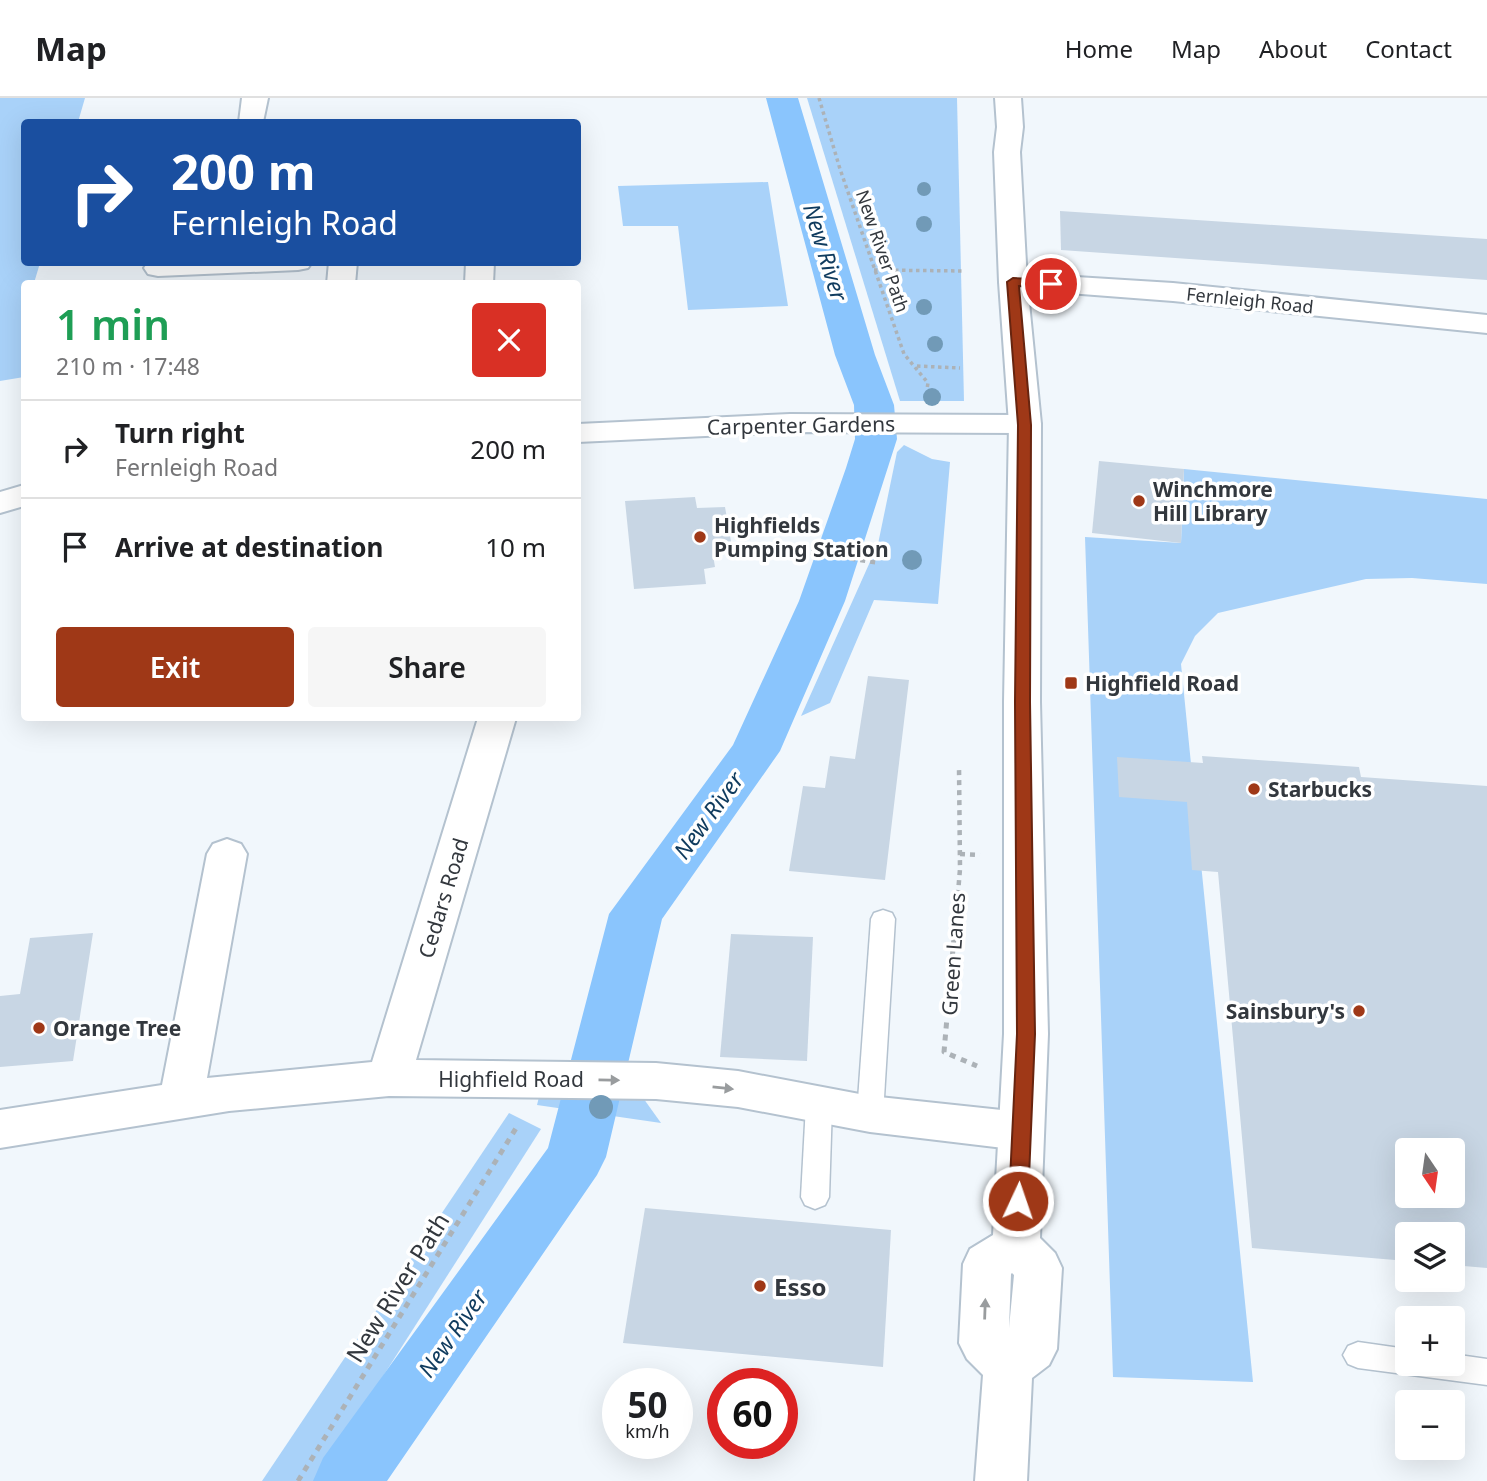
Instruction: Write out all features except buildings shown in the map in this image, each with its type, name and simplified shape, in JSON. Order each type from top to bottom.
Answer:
[{"type":"street","points":[[252,119],[255,98]]},
{"type":"street","points":[[1001,1481],[1008,1367],[1032,1349],[1038,1268],[1016,1245],[1026,1034],[1022,702],[1025,425],[1013,282],[1007,152],[1010,127],[1008,98]]},
{"type":"street","points":[[158,268],[205,266]]},
{"type":"street","name":"Fernleigh Road","points":[[1013,282],[1173,292],[1487,324]]},
{"type":"street","name":"Carpenter Gardens","points":[[581,433],[790,422],[923,408],[1025,425]]},
{"type":"street","points":[[0,503],[21,496]]},
{"type":"street","name":"Cedars Road","points":[[389,1078],[496,721]]},
{"type":"street","points":[[181,1100],[227,854]]},
{"type":"street","name":"Highfield Road","points":[[0,1129],[229,1093],[389,1078],[656,1081],[738,1089],[870,1114],[1021,1131]]},
{"type":"lane","points":[[870,1114],[883,919]]},
{"type":"lane","points":[[815,1197],[818,1105]]},
{"type":"lane","points":[[1358,1355],[1395,1360]]},
{"type":"lane","points":[[1465,1369],[1487,1372]]},
{"type":"path","name":"New River Path","points":[[819,98],[904,354],[928,383],[923,408]]},
{"type":"path","points":[[874,270],[964,271]]},
{"type":"path","points":[[916,366],[960,368]]},
{"type":"path","points":[[801,551],[878,563]]},
{"type":"path","name":"Green Lanes","points":[[944,1052],[960,869],[959,765]]},
{"type":"path","name":"New River Path","points":[[298,1481],[522,1119]]},
{"type":"shaded area","points":[[0,98],[85,98],[79,119],[21,119],[21,266],[39,266],[35,280],[21,280],[21,378],[0,381]]},
{"type":"shaded area","points":[[807,98],[957,98],[964,401],[900,401]]},
{"type":"shaded area","points":[[768,182],[788,306],[688,310],[678,226],[623,226],[618,186]]},
{"type":"shaded area","points":[[904,445],[932,459],[950,462],[938,604],[874,600],[830,703],[801,716],[878,544],[897,452]]},
{"type":"shaded area","points":[[1184,469],[1487,499],[1487,584],[1412,578],[1366,579],[1218,613],[1195,636],[1181,664],[1253,1382],[1113,1377],[1085,537],[1181,543]]},
{"type":"shaded area","points":[[541,1089],[641,1095],[661,1123],[537,1105]]},
{"type":"shaded area","points":[[509,1113],[541,1129],[316,1481],[262,1481]]},
{"type":"waterway","name":"New River","points":[[347,1481],[576,1157],[636,914],[755,751],[822,601],[867,468],[876,439],[874,405],[855,355],[782,98]]},
{"type":"place","name":"Winchmore Hill Library","points":[[1139,501]]},
{"type":"place","name":"Highfields Pumping Station","points":[[700,537]]},
{"type":"place","name":"Highfield Road","points":[[1071,683]]},
{"type":"place","name":"Starbucks","points":[[1254,789]]},
{"type":"place","name":"Sainsbury's","points":[[1359,1011]]},
{"type":"place","name":"Orange Tree","points":[[39,1028]]},
{"type":"place","name":"Esso","points":[[760,1286]]},
{"type":"route","points":[[1018,1201],[1026,1034],[1026,857],[1022,702],[1025,425],[1013,282],[1051,284]]}]
